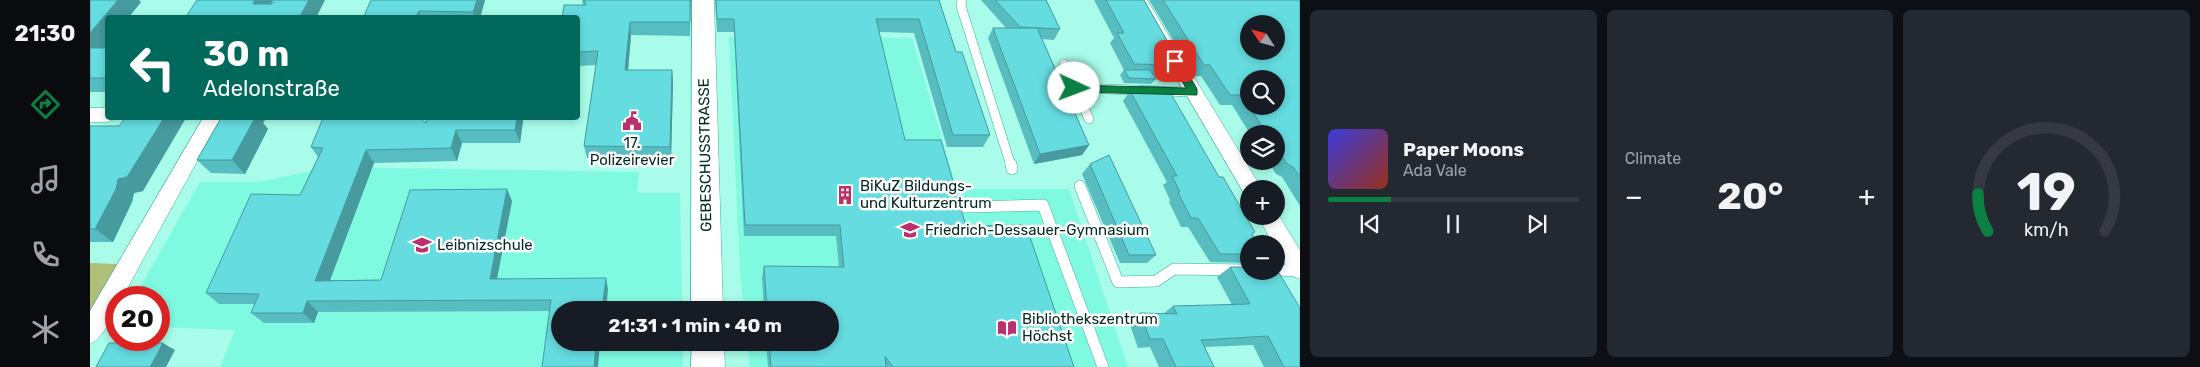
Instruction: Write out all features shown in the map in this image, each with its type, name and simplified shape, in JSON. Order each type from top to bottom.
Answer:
[{"type":"street","name":"GEBESCHUSSTRASSE","points":[[703,0],[707,301]]},
{"type":"street","points":[[1139,0],[1247,180]]},
{"type":"street","points":[[90,115],[105,115]]},
{"type":"street","points":[[90,332],[211,120]]},
{"type":"street","points":[[1273,225],[1300,270]]},
{"type":"street","points":[[708,351],[708,367]]},
{"type":"lane","points":[[962,0],[961,6],[1012,169]]},
{"type":"lane","points":[[1064,64],[1089,119]]},
{"type":"lane","points":[[1074,88],[1194,92]]},
{"type":"lane","points":[[1080,186],[1118,282],[1156,281],[1174,269],[1240,270]]},
{"type":"lane","points":[[965,207],[1044,205],[1103,367]]},
{"type":"lane","points":[[1285,270],[1300,270]]},
{"type":"shaded area","name":"Friedrich-Dessauer-Gymnasium","points":[[729,37],[912,38],[957,189],[1069,189],[1128,367],[750,367],[748,351],[839,351],[839,301],[743,301]]},
{"type":"shaded area","name":"Leibnizschule","points":[[335,167],[639,172],[637,193],[680,193],[682,301],[551,301],[551,351],[683,351],[683,367],[220,367],[235,330],[170,327],[170,286],[141,286],[200,182],[256,182]]},
{"type":"shaded area","points":[[90,263],[119,264],[105,286],[90,315]]},
{"type":"building","points":[[90,0],[118,0],[105,15],[90,33]]},
{"type":"building","points":[[197,0],[255,0],[253,4],[272,4],[274,0],[309,0],[301,15],[187,15]]},
{"type":"building","points":[[371,0],[477,0],[473,12],[419,11],[417,15],[364,15]]},
{"type":"building","points":[[584,0],[690,0],[690,22],[630,22],[625,70],[672,70],[670,147],[584,146],[598,51],[580,52],[580,15],[562,15],[564,5],[586,5]]},
{"type":"building","name":"Friedrich-Dessauer-Gymnasium","points":[[716,0],[939,0],[956,52],[962,52],[990,135],[953,135],[919,19],[876,19],[905,140],[941,140],[966,226],[1026,225],[1074,367],[893,367],[885,356],[886,367],[771,367],[770,351],[839,351],[839,301],[766,301],[764,266],[844,267],[840,225],[745,225],[734,19],[717,19]]},
{"type":"building","points":[[995,0],[1046,0],[1060,29],[1020,27]]},
{"type":"building","points":[[1106,0],[1144,0],[1181,65],[1134,64],[1117,33],[1124,33]]},
{"type":"building","points":[[1163,0],[1300,0],[1300,177],[1293,167],[1285,161],[1285,125],[1261,125],[1255,115],[1285,115],[1285,70],[1240,70],[1240,95],[1230,95],[1210,65],[1204,65]]},
{"type":"building","points":[[993,28],[1037,28],[1089,145],[1040,154]]},
{"type":"building","points":[[90,48],[105,48],[105,78],[90,78]]},
{"type":"building","points":[[1124,70],[1150,70],[1156,79],[1129,78]]},
{"type":"building","points":[[1139,86],[1167,87],[1219,177],[1223,177],[1240,206],[1240,225],[1251,225],[1255,232],[1252,235],[1240,235],[1240,254],[1220,254],[1198,218],[1191,218],[1178,193],[1180,192],[1172,176],[1177,176],[1130,91],[1141,91]]},
{"type":"building","points":[[124,120],[163,120],[127,177],[118,179],[116,189],[95,229],[90,229],[90,126],[119,126]]},
{"type":"building","points":[[220,120],[254,120],[232,160],[197,160]]},
{"type":"building","points":[[322,120],[422,120],[426,123],[427,120],[517,120],[515,130],[456,130],[451,148],[366,150],[315,281],[381,280],[410,190],[507,189],[490,279],[606,278],[603,301],[551,301],[551,351],[595,351],[594,367],[542,367],[551,300],[307,301],[303,313],[251,313],[259,294],[206,293],[251,194],[300,195],[323,148],[311,147]]},
{"type":"building","points":[[1109,155],[1156,255],[1129,255],[1090,164]]},
{"type":"building","points":[[1230,267],[1240,267],[1240,280],[1283,280],[1300,308],[1300,367],[1284,367],[1268,336],[1201,340],[1214,367],[1176,367],[1163,339],[1150,339],[1140,313],[1177,314],[1173,306],[1250,304]]},
{"type":"building","points":[[105,350],[159,351],[150,367],[96,367]]},
{"type":"place","name":"17. Polizeirevier","points":[[632,121]]},
{"type":"place","name":"BiKuZ Bildungs- und Kulturzentrum","points":[[845,195]]},
{"type":"place","name":"Friedrich-Dessauer-Gymnasium","points":[[910,230]]},
{"type":"place","name":"Leibnizschule","points":[[422,245]]},
{"type":"place","name":"Bibliothekszentrum Höchst","points":[[1007,328]]},
{"type":"route","points":[[1074,88],[1194,92],[1175,61]]}]
